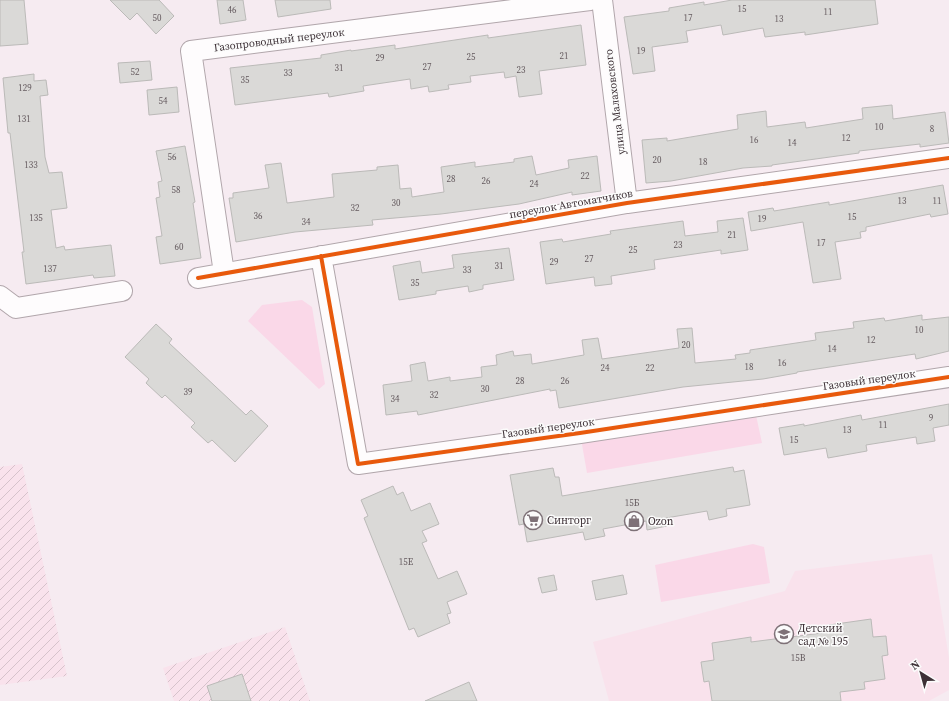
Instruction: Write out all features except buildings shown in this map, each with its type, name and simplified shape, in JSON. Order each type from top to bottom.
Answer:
[{"type":"street","name":"Газопроводный переулок","points":[[224,273],[191,51],[590,0]]},
{"type":"street","name":"улица Малаховского","points":[[602,0],[627,203]]},
{"type":"street","name":"переулок Автоматчиков","points":[[198,278],[627,203],[949,158]]},
{"type":"street","name":"Газовый переулок","points":[[321,256],[358,464],[580,433],[949,377]]},
{"type":"street","points":[[0,296],[16,308],[122,291]]},
{"type":"shaded area","points":[[302,300],[312,307],[325,384],[319,389],[248,321],[262,305]]},
{"type":"shaded area","points":[[754,406],[762,443],[587,473],[580,433]]},
{"type":"shaded area","points":[[22,464],[67,676],[0,685],[0,467]]},
{"type":"shaded area","points":[[753,544],[764,547],[770,583],[661,602],[655,565]]},
{"type":"shaded area","name":"Детский сад № 195","points":[[932,554],[949,658],[949,690],[929,701],[609,701],[593,642],[785,591],[795,571]]},
{"type":"shaded area","points":[[285,627],[310,701],[174,701],[163,668]]},
{"type":"cycle path","points":[[198,278],[627,203],[949,158]]},
{"type":"cycle path","points":[[321,256],[358,464],[580,433],[949,377]]},
{"type":"place","name":"Синторг","points":[[533,520]]},
{"type":"place","name":"Ozon","points":[[634,521]]},
{"type":"place","name":"Детский сад № 195","points":[[784,634]]}]
